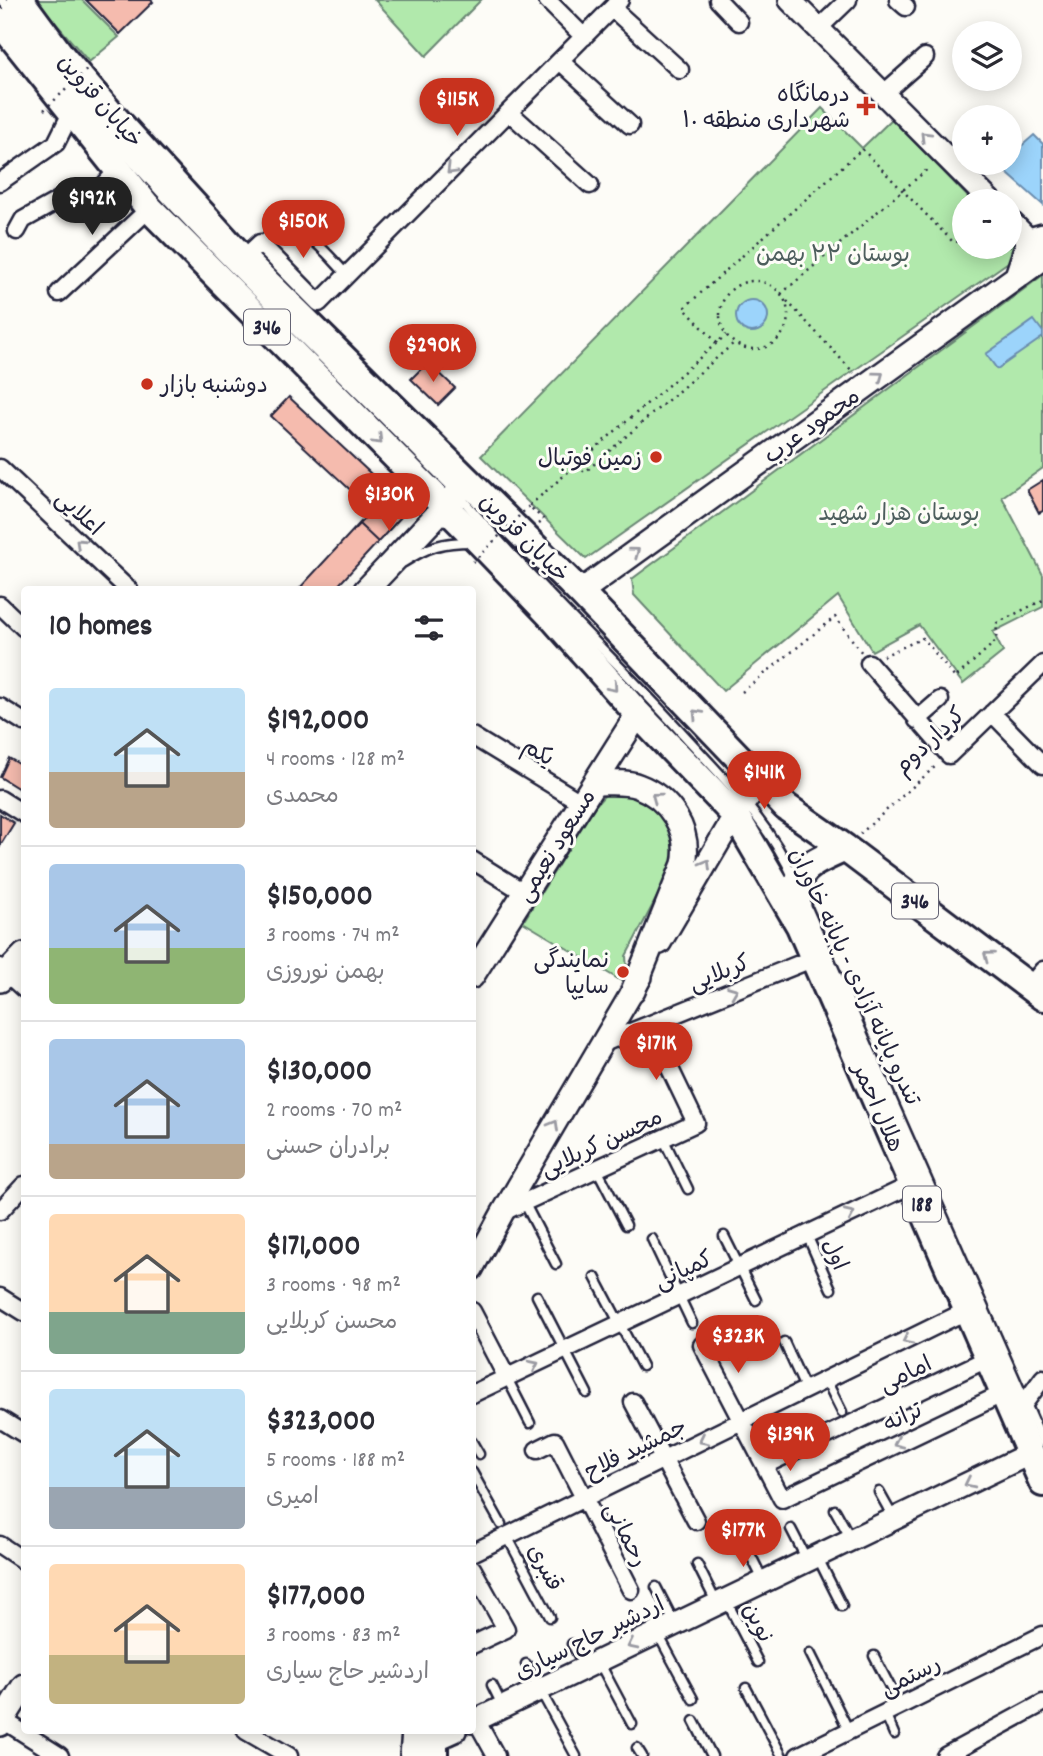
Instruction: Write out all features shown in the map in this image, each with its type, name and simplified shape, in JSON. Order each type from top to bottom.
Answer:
[{"type":"main road","name":"خیابان قزوین","points":[[20,0],[62,57],[110,113],[252,251],[457,494],[476,552],[552,617],[638,714],[740,808]]},
{"type":"main road","name":"خیابان قزوین","points":[[0,22],[150,208],[457,494],[580,592],[786,807],[1038,985]]},
{"type":"main road","name":"محمود عرب","points":[[580,592],[1017,276],[1038,245]]},
{"type":"main road","points":[[370,586],[457,494]]},
{"type":"main road","name":"مسعود نعیمی","points":[[476,970],[638,714]]},
{"type":"main road","points":[[595,783],[625,783],[651,792],[677,817],[684,833],[687,852],[684,864],[633,991]]},
{"type":"main road","name":"هلال احمر","points":[[740,808],[800,926],[989,1358],[1037,1448],[1043,1483]]},
{"type":"main road","points":[[797,885],[801,875],[813,863],[845,848]]},
{"type":"main road","name":"188","points":[[797,885],[795,891],[800,926]]},
{"type":"main road","points":[[7,974],[21,958]]},
{"type":"main road","points":[[3,1714],[21,1689]]},
{"type":"street","points":[[547,0],[584,37]]},
{"type":"street","points":[[718,0],[739,22]]},
{"type":"street","points":[[790,0],[978,189]]},
{"type":"street","points":[[818,29],[848,0]]},
{"type":"street","points":[[252,251],[319,303],[616,4],[680,71]]},
{"type":"street","points":[[883,94],[925,57]]},
{"type":"street","points":[[560,61],[630,125]]},
{"type":"street","points":[[509,112],[590,185]]},
{"type":"street","points":[[0,182],[56,143],[71,113]]},
{"type":"street","points":[[17,231],[23,220],[66,196],[94,196],[118,170]]},
{"type":"street","points":[[59,293],[150,208]]},
{"type":"street","points":[[1022,231],[1038,245]]},
{"type":"street","name":"اعلایی","points":[[0,468],[125,586]]},
{"type":"street","points":[[0,605],[21,625]]},
{"type":"street","points":[[869,663],[949,755]]},
{"type":"street","name":"کردار دوم","points":[[949,755],[1043,664]]},
{"type":"street","points":[[917,720],[940,699]]},
{"type":"street","points":[[0,707],[21,720]]},
{"type":"street","points":[[992,713],[1043,765]]},
{"type":"street","name":"یکم","points":[[476,738],[582,803]]},
{"type":"street","points":[[476,1262],[740,808],[761,781]]},
{"type":"street","points":[[0,799],[21,812]]},
{"type":"street","points":[[476,862],[525,893]]},
{"type":"street","name":"کربلایی","points":[[601,1044],[814,958]]},
{"type":"street","points":[[7,974],[21,986]]},
{"type":"street","name":"محسن کربلایی","points":[[503,1212],[695,1123],[649,1025]]},
{"type":"street","name":"کمپانی","points":[[476,1392],[913,1184]]},
{"type":"street","points":[[0,1211],[21,1190]]},
{"type":"street","points":[[0,1297],[21,1310]]},
{"type":"street","name":"جمشید فلاح","points":[[476,1550],[504,1530],[583,1499],[968,1310]]},
{"type":"street","points":[[476,1319],[507,1378]]},
{"type":"street","points":[[702,1345],[765,1465]]},
{"type":"street","name":"امامی","points":[[765,1465],[989,1358]]},
{"type":"street","points":[[1015,1404],[1043,1378]]},
{"type":"street","points":[[633,1402],[696,1521]]},
{"type":"street","name":"ترانه","points":[[765,1465],[782,1499],[1015,1404]]},
{"type":"street","points":[[0,1419],[21,1432]]},
{"type":"street","name":"رحمانی","points":[[537,1450],[555,1441],[631,1590]]},
{"type":"street","name":"اردشیر حاج سیاری","points":[[476,1720],[1037,1448]]},
{"type":"street","points":[[0,1545],[21,1559]]},
{"type":"street","points":[[476,1575],[506,1629],[476,1643]]},
{"type":"street","name":"رستمی","points":[[798,1756],[1043,1635]]},
{"type":"street","points":[[945,1756],[1043,1703]]},
{"type":"street","points":[[3,1714],[21,1727]]},
{"type":"street","points":[[476,1724],[496,1756]]},
{"type":"street","points":[[30,1734],[60,1756]]},
{"type":"street","points":[[251,1734],[289,1756]]},
{"type":"street","points":[[411,1756],[434,1738]]},
{"type":"lane","name":"تندرو پایانه آزادی - پایانه خاوران","points":[[2,0],[60,75],[172,205],[457,494],[490,532],[631,677],[740,808],[770,836],[797,885],[1015,1404]]},
{"type":"lane","points":[[252,251],[275,230],[291,227],[309,236],[347,275]]},
{"type":"lane","points":[[378,586],[394,569],[433,546],[447,542],[476,552]]},
{"type":"lane","points":[[663,1138],[688,1189]]},
{"type":"lane","points":[[597,1169],[626,1225]]},
{"type":"lane","points":[[524,1202],[556,1264]]},
{"type":"lane","name":"اول","points":[[807,1235],[831,1289]]},
{"type":"lane","points":[[724,1236],[756,1300]]},
{"type":"lane","points":[[652,1238],[692,1323]]},
{"type":"lane","points":[[595,1277],[642,1366]]},
{"type":"lane","points":[[537,1296],[587,1393]]},
{"type":"lane","points":[[784,1342],[806,1390]]},
{"type":"lane","points":[[507,1378],[530,1423]]},
{"type":"lane","points":[[826,1380],[842,1412]]},
{"type":"lane","points":[[476,1449],[479,1454]]},
{"type":"lane","name":"قنبری","points":[[476,1479],[550,1617]]},
{"type":"lane","points":[[879,1492],[894,1519]]},
{"type":"lane","points":[[835,1510],[852,1540]]},
{"type":"lane","points":[[791,1529],[842,1606]]},
{"type":"lane","points":[[747,1548],[764,1582]]},
{"type":"lane","name":"نوین","points":[[697,1564],[758,1662]]},
{"type":"lane","points":[[656,1587],[666,1629],[693,1699]]},
{"type":"lane","points":[[572,1644],[592,1665],[632,1724]]},
{"type":"lane","points":[[810,1653],[849,1731]]},
{"type":"lane","points":[[874,1656],[900,1706]]},
{"type":"lane","points":[[526,1664],[576,1756]]},
{"type":"lane","points":[[492,1685],[503,1707]]},
{"type":"lane","points":[[746,1688],[782,1756]]},
{"type":"lane","points":[[884,1713],[894,1734]]},
{"type":"lane","points":[[694,1721],[712,1756]]},
{"type":"path","points":[[44,110],[93,64]]},
{"type":"path","points":[[717,343],[684,308],[862,149],[952,241]]},
{"type":"path","points":[[780,294],[944,155]]},
{"type":"path","points":[[784,299],[788,320],[785,331],[768,347],[756,350],[745,348],[726,335],[721,324],[722,301],[737,285],[758,281],[768,284],[780,294],[866,385]]},
{"type":"path","points":[[476,552],[726,335]]},
{"type":"path","points":[[576,465],[584,472],[734,343]]},
{"type":"path","points":[[529,506],[544,520]]},
{"type":"path","points":[[742,692],[835,617],[869,663],[923,638],[955,678],[996,641],[997,623],[1043,600]]},
{"type":"path","name":"کردار دوم","points":[[845,848],[949,755]]},
{"type":"green space","points":[[36,0],[82,0],[119,37],[89,62]]},
{"type":"green space","points":[[375,0],[481,0],[426,56]]},
{"type":"green space","name":"بوستان ۲۲ بهمن","points":[[822,108],[862,148],[892,119],[960,189],[952,189],[952,259],[1013,259],[586,559],[481,456]]},
{"type":"green space","name":"بوستان هزار شهید","points":[[1043,275],[1043,468],[1002,497],[1043,575],[1043,607],[993,632],[1003,652],[963,684],[919,625],[872,651],[838,596],[723,691],[634,595],[632,579]]},
{"type":"green space","points":[[615,790],[626,790],[667,813],[680,853],[626,956],[628,985],[523,922],[595,806],[604,796]]},
{"type":"water","points":[[1034,135],[1043,144],[1043,205],[1009,175],[1022,175],[1022,146]]},
{"type":"water","points":[[752,300],[764,304],[768,316],[764,328],[752,332],[740,328],[736,316],[740,304]]},
{"type":"water","points":[[1034,320],[1043,332],[1043,337],[997,369],[986,354]]},
{"type":"building","points":[[86,0],[151,0],[153,2],[120,34]]},
{"type":"building","points":[[428,362],[455,388],[438,405],[411,379]]},
{"type":"building","points":[[289,397],[401,502],[401,517],[378,542],[359,524],[372,510],[271,416]]},
{"type":"building","points":[[1043,480],[1043,511],[1039,513],[1027,490]]},
{"type":"building","points":[[359,524],[378,542],[338,586],[302,586]]},
{"type":"building","points":[[9,758],[21,765],[21,790],[0,777]]},
{"type":"building","points":[[0,814],[14,823],[0,846]]},
{"type":"place","name":"درمانگاه شهرداری منطقه ۱۰","points":[[866,106]]},
{"type":"place","name":"دوشنبه بازار","points":[[147,384]]},
{"type":"place","name":"زمین فوتبال","points":[[656,457]]},
{"type":"place","name":"نمایندگی سایپا","points":[[623,972]]}]
